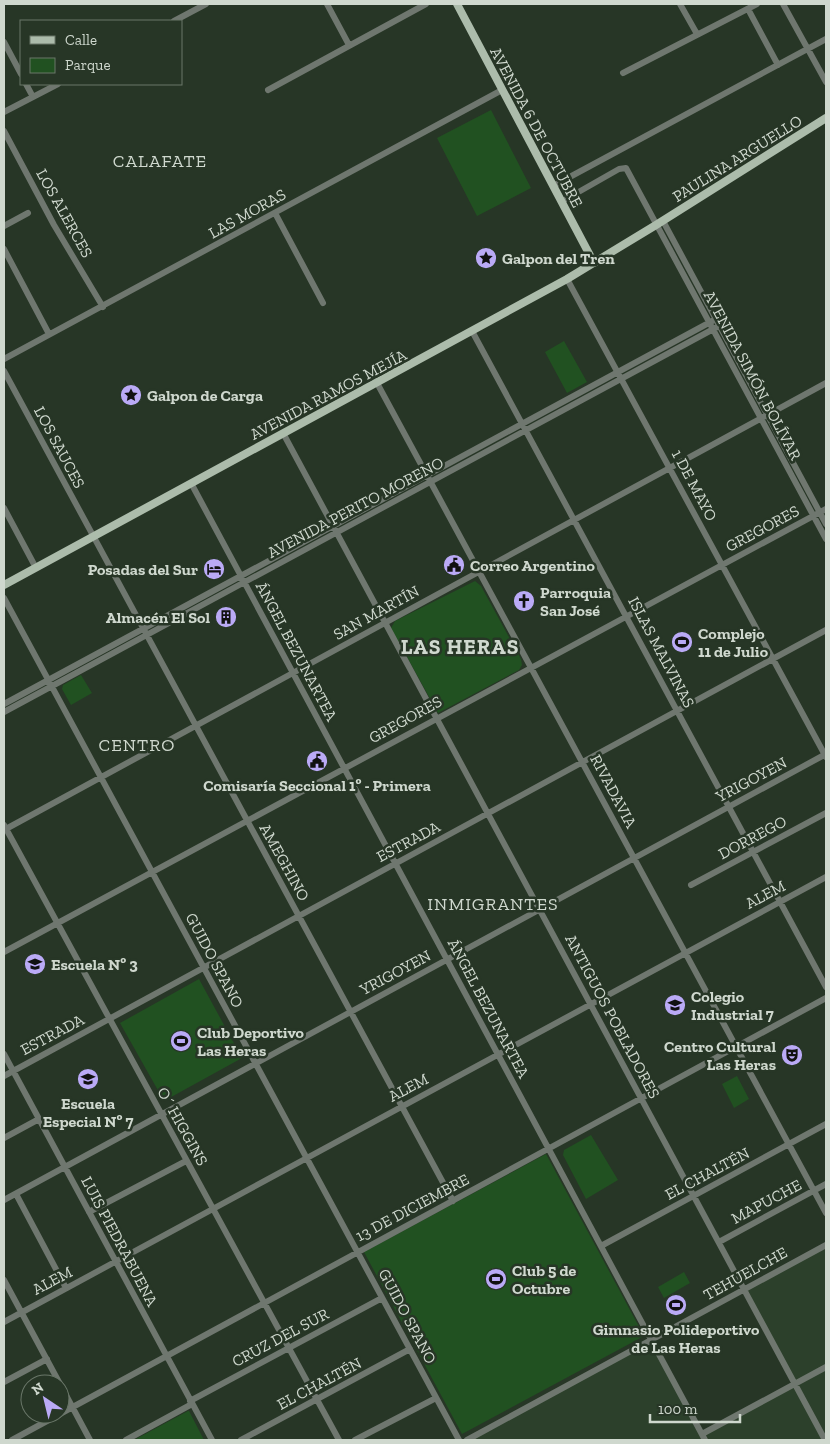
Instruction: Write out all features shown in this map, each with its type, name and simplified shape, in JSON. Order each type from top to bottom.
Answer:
[{"type":"main road","name":"AVENIDA 6 DE OCTUBRE","points":[[457,4],[594,263]]},
{"type":"main road","name":"PAULINA ARGUELLO","points":[[660,223],[826,118]]},
{"type":"main road","name":"AVENIDA RAMOS MEJÍA","points":[[4,585],[567,279],[660,223]]},
{"type":"street","points":[[176,20],[205,4]]},
{"type":"street","points":[[327,4],[349,45]]},
{"type":"street","points":[[268,90],[426,4]]},
{"type":"street","points":[[680,4],[697,34]]},
{"type":"street","points":[[623,73],[757,4]]},
{"type":"street","points":[[783,4],[826,82]]},
{"type":"street","points":[[748,9],[778,65]]},
{"type":"street","points":[[553,186],[826,39]]},
{"type":"street","points":[[4,42],[20,72]]},
{"type":"street","points":[[27,85],[33,97]]},
{"type":"street","points":[[4,112],[56,85]]},
{"type":"street","name":"LAS MORAS","points":[[4,359],[502,90]]},
{"type":"street","name":"LOS ALERCES","points":[[4,131],[54,225],[103,307]]},
{"type":"street","name":"AVENIDA SIMÓN BOLÍVAR","points":[[561,202],[619,169],[626,168],[660,223],[764,417],[826,524]]},
{"type":"street","points":[[4,226],[28,213]]},
{"type":"street","points":[[275,213],[323,303]]},
{"type":"street","points":[[4,249],[49,334]]},
{"type":"street","name":"1 DE MAYO","points":[[567,279],[826,756]]},
{"type":"street","name":"AVENIDA PERITO MORENO","points":[[4,712],[50,683],[714,324]]},
{"type":"street","name":"ISLAS MALVINAS","points":[[472,331],[826,987]]},
{"type":"street","name":"LOS SAUCES","points":[[4,371],[92,537]]},
{"type":"street","name":"RIVADAVIA","points":[[378,383],[826,1213]]},
{"type":"street","name":"SAN MARTÍN","points":[[4,828],[196,727],[385,622],[826,383]]},
{"type":"street","name":"ANTIGUOS POBLADORES","points":[[283,433],[825,1440]]},
{"type":"street","name":"ÁNGEL BEZUNARTEA","points":[[191,484],[704,1437]]},
{"type":"street","points":[[4,508],[36,568]]},
{"type":"street","name":"AVENIDA SIMÓN BOLÍVAR","points":[[820,512],[826,538]]},
{"type":"street","name":"GREGORES","points":[[4,952],[344,769],[436,717],[532,668],[820,512]]},
{"type":"street","name":"AMEGHINO","points":[[92,537],[453,1201]]},
{"type":"street","name":"GUIDO SPANO","points":[[4,598],[459,1440]]},
{"type":"street","name":"ESTRADA","points":[[4,1076],[826,630]]},
{"type":"street","name":"AVENIDA PERITO MORENO","points":[[4,704],[50,683]]},
{"type":"street","name":"YRIGOYEN","points":[[4,1200],[634,858],[826,756]]},
{"type":"street","name":"DORREGO","points":[[691,885],[826,813]]},
{"type":"street","name":"O´ HIGGINS","points":[[4,828],[339,1440]]},
{"type":"street","name":"ALEM","points":[[4,1322],[826,877]]},
{"type":"street","name":"13 DE DICIEMBRE","points":[[12,1440],[826,998]]},
{"type":"street","name":"LUIS PIEDRABUENA","points":[[4,1054],[212,1440]]},
{"type":"street","points":[[4,1138],[39,1119]]},
{"type":"street","name":"EL CHALTÉN","points":[[601,1246],[826,1124]]},
{"type":"street","points":[[89,1212],[186,1160]]},
{"type":"street","name":"MAPUCHE","points":[[719,1242],[826,1184]]},
{"type":"street","points":[[16,1194],[66,1288]]},
{"type":"street","name":"TEHUELCHE","points":[[467,1440],[826,1245]]},
{"type":"street","points":[[4,1280],[55,1374]]},
{"type":"street","name":"CRUZ DEL SUR","points":[[126,1440],[191,1402],[382,1298]]},
{"type":"street","name":"EL CHALTÉN","points":[[241,1440],[410,1349]]},
{"type":"street","points":[[4,1382],[47,1359]]},
{"type":"street","points":[[704,1437],[826,1367]]},
{"type":"street","points":[[355,1440],[436,1398]]},
{"type":"street","points":[[70,1403],[90,1440]]},
{"type":"shaded area","points":[[826,1245],[826,1440],[467,1440],[651,1340],[702,1434],[795,1384],[745,1289]]},
{"type":"green space","points":[[491,110],[531,188],[477,216],[437,138]]},
{"type":"green space","points":[[564,341],[587,382],[567,393],[545,352]]},
{"type":"green space","points":[[475,581],[481,586],[521,659],[522,665],[519,670],[438,713],[391,628],[395,621]]},
{"type":"green space","points":[[81,675],[92,693],[71,705],[62,689],[63,685]]},
{"type":"green space","name":"Club Deportivo Las Heras","points":[[199,979],[242,1058],[164,1101],[120,1023]]},
{"type":"green space","points":[[737,1076],[749,1099],[734,1108],[722,1084]]},
{"type":"green space","points":[[591,1135],[618,1180],[586,1199],[563,1155],[564,1150]]},
{"type":"green space","name":"Club 5 de Octubre","points":[[546,1154],[644,1336],[462,1434],[364,1252]]},
{"type":"green space","points":[[684,1272],[690,1283],[664,1298],[658,1287]]},
{"type":"green space","points":[[188,1411],[204,1440],[134,1440]]},
{"type":"place","name":"Galpon del Tren","points":[[486,258]]},
{"type":"place","name":"Galpon de Carga","points":[[131,395]]},
{"type":"place","name":"Correo Argentino","points":[[454,565]]},
{"type":"place","name":"Posadas del Sur","points":[[214,569]]},
{"type":"place","name":"Parroquia San José","points":[[524,601]]},
{"type":"place","name":"Almacén El Sol","points":[[226,617]]},
{"type":"place","name":"Complejo 11 de Julio","points":[[682,642]]},
{"type":"place","name":"Comisaría Seccional 1º - Primera","points":[[317,761]]},
{"type":"place","name":"Escuela Nº 3","points":[[35,964]]},
{"type":"place","name":"Colegio Industrial 7","points":[[675,1005]]},
{"type":"place","name":"Club Deportivo Las Heras","points":[[181,1041]]},
{"type":"place","name":"Centro Cultural Las Heras","points":[[792,1055]]},
{"type":"place","name":"Escuela Especial Nº 7","points":[[88,1079]]},
{"type":"place","name":"Club 5 de Octubre","points":[[496,1279]]},
{"type":"place","name":"Gimnasio Polideportivo de Las Heras","points":[[676,1305]]},
{"type":"district","name":"CALAFATE","points":[[160,161]]},
{"type":"district","name":"LAS HERAS","points":[[460,647]]},
{"type":"district","name":"CENTRO","points":[[137,745]]},
{"type":"district","name":"INMIGRANTES","points":[[493,904]]}]
